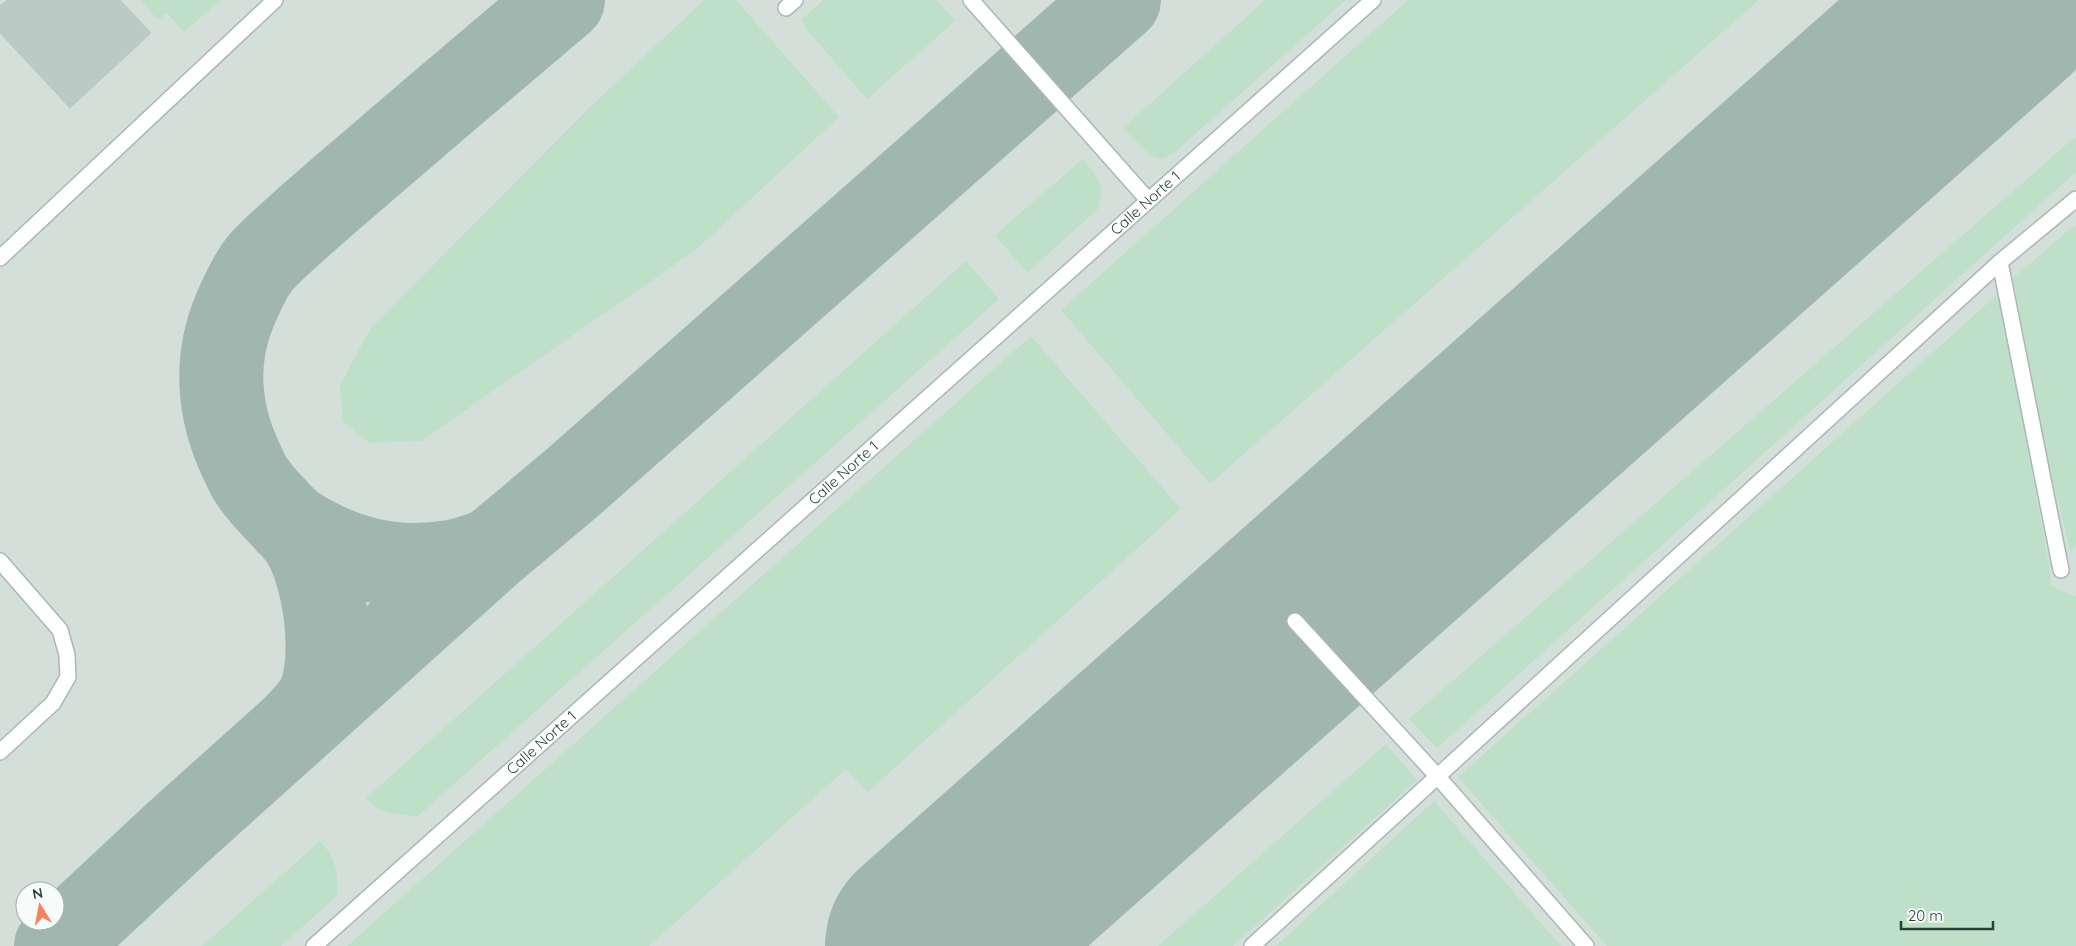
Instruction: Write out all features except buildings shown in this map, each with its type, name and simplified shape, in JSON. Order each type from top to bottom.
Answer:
[{"type":"lane","points":[[0,258],[276,0]]},
{"type":"lane","points":[[971,0],[1148,200]]},
{"type":"lane","name":"Calle Norte 1","points":[[314,946],[1373,0]]},
{"type":"lane","points":[[1252,946],[2000,262],[2076,199]]},
{"type":"lane","points":[[2000,262],[2061,570]]},
{"type":"lane","points":[[0,561],[60,630],[68,655],[68,677],[54,703],[0,752]]},
{"type":"lane","points":[[1295,621],[1438,777],[1586,946]]},
{"type":"shaded area","points":[[0,0],[2076,0],[2076,946],[0,946]]},
{"type":"green space","points":[[140,0],[221,0],[184,32],[167,13],[158,20]]},
{"type":"green space","points":[[704,0],[736,0],[839,117],[697,249],[421,441],[369,443],[343,421],[340,385],[370,329],[589,108]]},
{"type":"green space","points":[[823,0],[937,0],[955,21],[867,99],[807,30],[801,20]]},
{"type":"green space","points":[[1265,0],[1346,0],[1174,153],[1163,159],[1151,156],[1123,128]]},
{"type":"green space","points":[[1408,0],[1759,0],[1210,484],[1061,310]]},
{"type":"green space","points":[[2076,136],[2076,172],[1437,748],[1409,719]]},
{"type":"green space","points":[[1083,159],[1093,171],[1101,187],[1098,209],[1027,273],[995,235]]},
{"type":"green space","points":[[2076,224],[2076,544],[2071,553],[2049,467],[2013,278]]},
{"type":"green space","points":[[966,261],[999,299],[418,816],[389,813],[377,807],[366,798]]},
{"type":"green space","points":[[1999,293],[2049,565],[2051,586],[2076,596],[2076,946],[1607,946],[1458,777]]},
{"type":"green space","points":[[1031,336],[1181,509],[868,792],[846,769],[649,946],[347,946]]},
{"type":"green space","points":[[1386,744],[1417,780],[1233,946],[1158,946]]},
{"type":"green space","points":[[1434,801],[1561,946],[1276,946]]},
{"type":"green space","points":[[320,841],[330,854],[335,866],[337,896],[281,946],[202,946]]},
{"type":"taxiway","points":[[295,727],[318,699],[325,678],[327,659],[326,616],[317,573],[310,554],[302,539],[265,499],[250,478],[233,442],[227,423],[223,404],[222,366],[228,329],[235,310],[254,271],[275,248],[563,0]]},
{"type":"taxiway","points":[[56,946],[176,834],[492,550],[572,483],[1119,0]]},
{"type":"taxiway","points":[[1910,78],[1934,51],[1946,33],[1961,0]]},
{"type":"taxiway","points":[[288,523],[326,545],[346,553],[386,563],[429,565],[451,562],[492,550]]},
{"type":"runway","points":[[930,946],[1997,0]]}]
